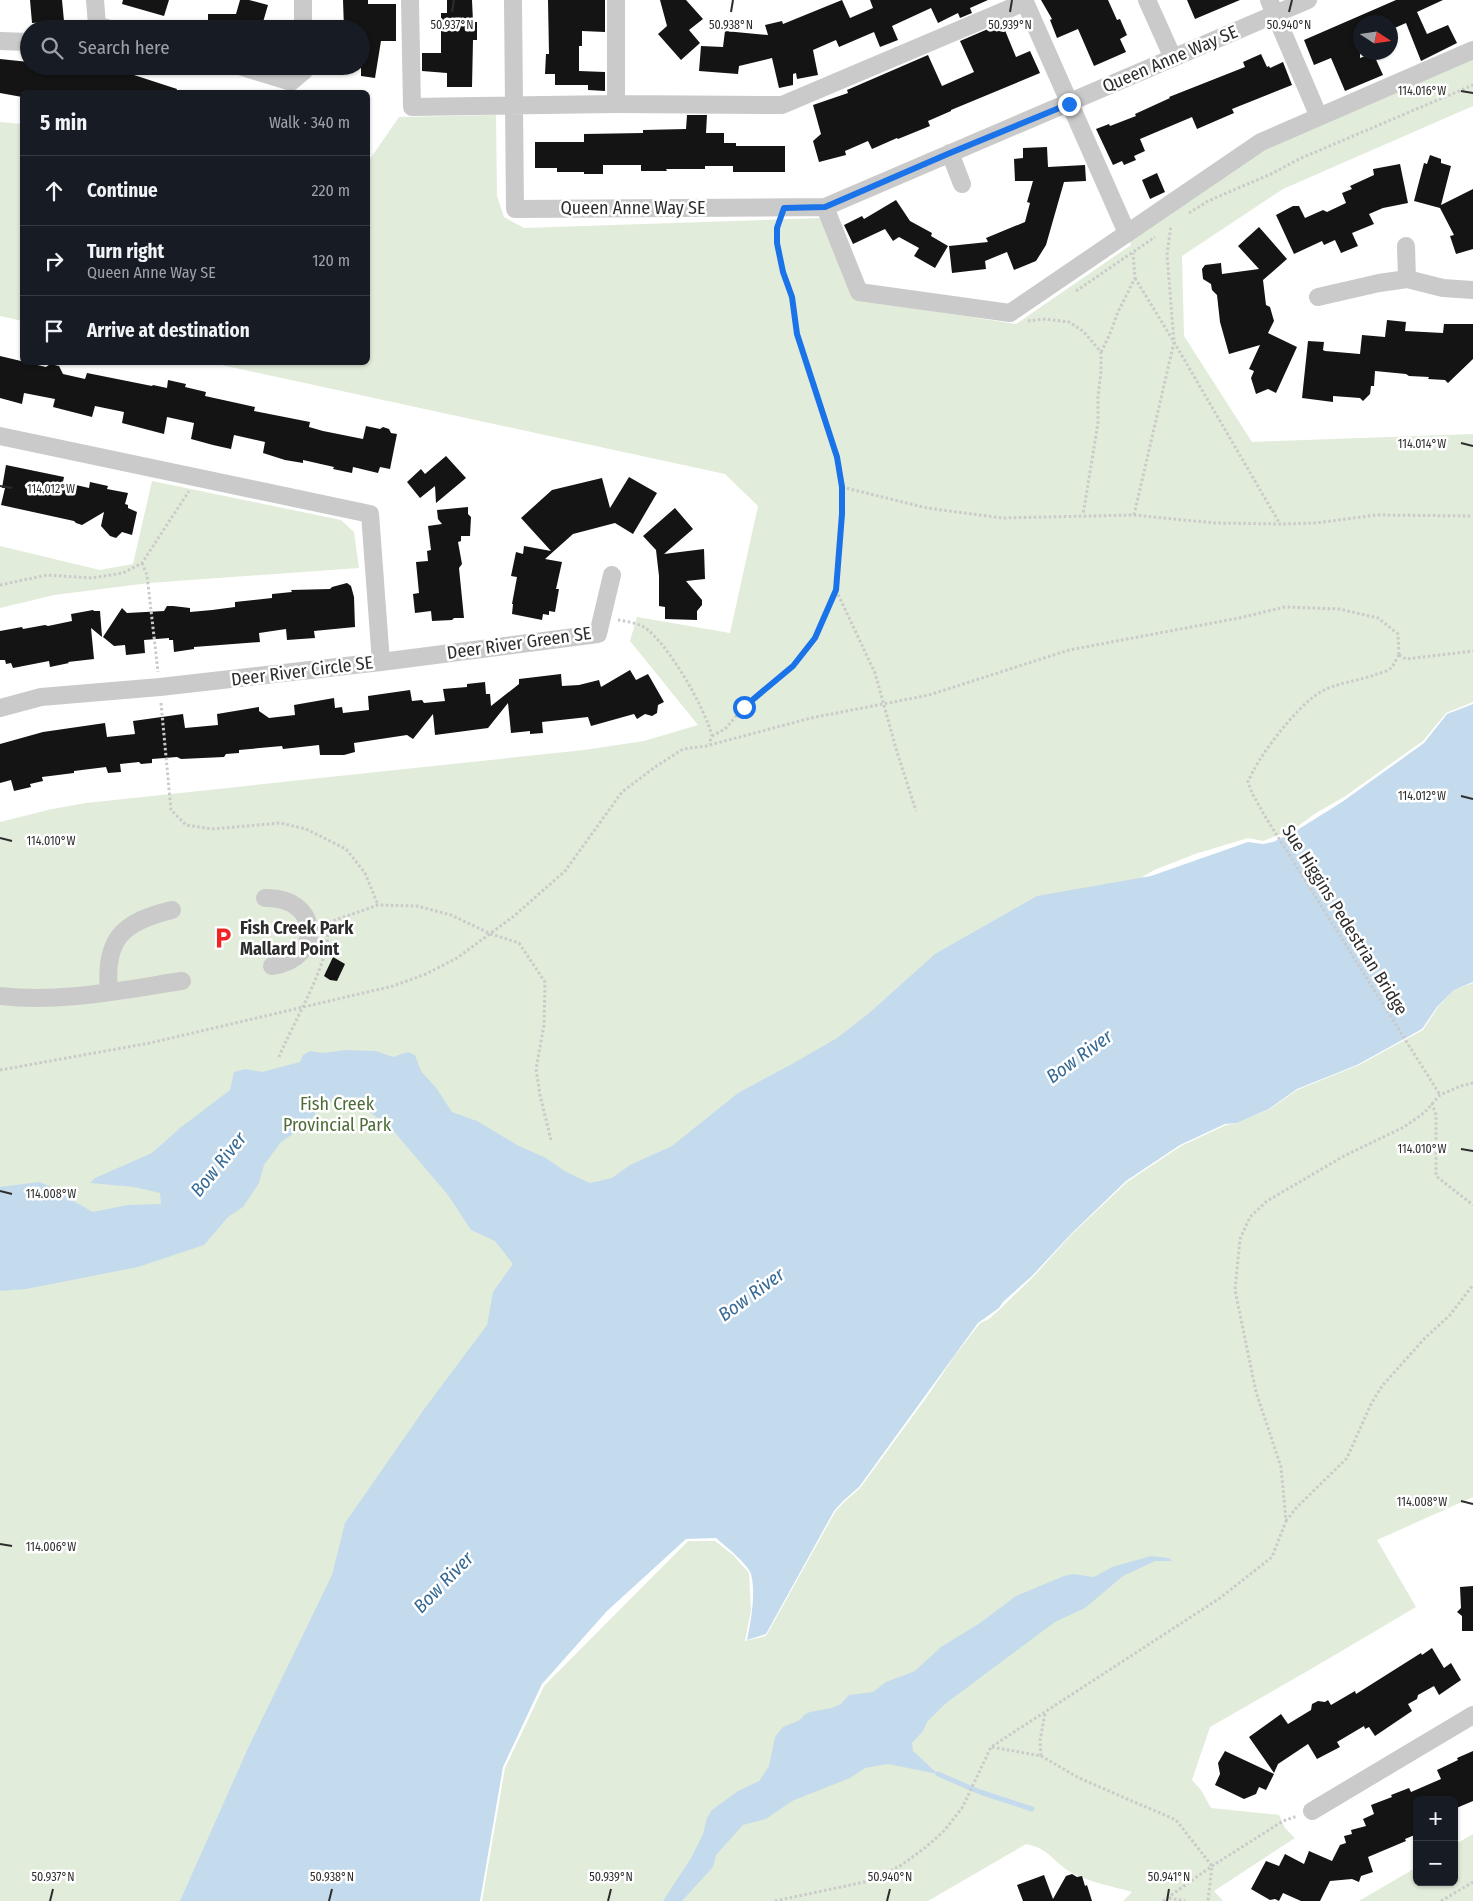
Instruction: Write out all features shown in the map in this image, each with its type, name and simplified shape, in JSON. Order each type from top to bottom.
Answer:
[{"type":"street","points":[[95,0],[98,20]]},
{"type":"street","points":[[303,0],[303,20]]},
{"type":"street","points":[[410,0],[412,108],[616,104],[782,105],[1025,2],[1127,233]]},
{"type":"street","name":"Queen Anne Way SE","points":[[513,0],[515,209],[825,207],[1173,58],[1272,7],[1308,0]]},
{"type":"street","points":[[616,0],[616,104]]},
{"type":"street","points":[[1147,0],[1173,58]]},
{"type":"street","points":[[1272,7],[1319,117]]},
{"type":"street","points":[[0,41],[20,42]]},
{"type":"street","points":[[825,207],[859,292],[1010,313],[1260,142],[1473,50]]},
{"type":"street","points":[[268,75],[291,82],[299,75]]},
{"type":"street","points":[[950,153],[962,184]]},
{"type":"street","points":[[1406,246],[1407,279]]},
{"type":"street","points":[[1318,297],[1379,283],[1407,279],[1443,288],[1473,290]]},
{"type":"street","name":"Deer River Circle SE","points":[[0,436],[370,514],[381,662],[160,687],[41,697],[0,708]]},
{"type":"street","name":"Deer River Green SE","points":[[381,662],[598,634],[612,575]]},
{"type":"street","points":[[264,898],[277,899],[298,907],[307,920],[309,931],[308,941],[299,955],[293,960],[272,966]]},
{"type":"street","points":[[109,992],[107,972],[110,956],[115,943],[124,931],[144,918],[172,910]]},
{"type":"street","points":[[0,996],[47,998],[109,992],[182,981]]},
{"type":"street","points":[[1312,1811],[1473,1715]]},
{"type":"path","points":[[1186,216],[1208,201],[1299,159],[1473,85]]},
{"type":"path","points":[[708,745],[712,736],[725,728],[744,707],[793,666],[815,638],[836,590],[842,514],[842,487],[837,457],[829,429],[797,334],[792,297],[777,243],[777,228],[784,208]]},
{"type":"path","points":[[1163,230],[1178,220]]},
{"type":"path","points":[[1134,515],[1174,342],[1167,255],[1171,225]]},
{"type":"path","points":[[1070,294],[1156,236]]},
{"type":"path","points":[[1133,252],[1135,278],[1280,524]]},
{"type":"path","points":[[1083,515],[1098,423],[1101,352],[1135,278]]},
{"type":"path","points":[[1010,313],[1028,321],[1045,319],[1069,322],[1083,331],[1101,352]]},
{"type":"path","points":[[1028,321],[1036,317]]},
{"type":"path","points":[[0,585],[47,575],[100,577],[123,573],[142,563],[190,490],[192,476]]},
{"type":"path","points":[[842,487],[927,508],[960,514],[1002,518],[1134,515],[1214,523],[1280,524],[1316,523],[1376,515],[1473,516]]},
{"type":"path","points":[[836,590],[874,672],[916,810]]},
{"type":"path","points":[[0,1070],[150,1043],[410,981],[457,958],[491,934],[542,892],[565,870],[614,803],[630,785],[683,749],[708,745],[811,718],[929,695],[1069,650],[1239,618],[1285,607],[1339,609],[1378,618],[1398,634],[1399,655],[1406,659],[1473,651]]},
{"type":"path","points":[[603,616],[634,623],[644,627],[652,635],[679,669],[702,710],[712,736]]},
{"type":"path","name":"Sue Higgins Pedestrian Bridge","points":[[1399,655],[1390,669],[1359,681],[1333,686],[1319,692],[1303,706],[1253,768],[1248,782],[1252,793],[1440,1095]]},
{"type":"path","points":[[170,794],[171,810],[186,825],[212,829],[280,823],[306,829],[346,849],[365,873],[378,905]]},
{"type":"path","points":[[309,931],[378,905],[407,906],[431,909],[451,915],[491,934],[519,943],[545,982],[544,1025],[536,1068],[540,1095],[551,1140]]},
{"type":"path","points":[[279,1057],[326,951],[329,936],[326,923]]},
{"type":"path","points":[[1286,1521],[1281,1467],[1256,1392],[1235,1290],[1240,1239],[1250,1217],[1267,1200],[1344,1156],[1404,1127],[1424,1112],[1440,1095],[1473,1083]]},
{"type":"path","points":[[1432,1104],[1436,1115],[1436,1176],[1473,1206]]},
{"type":"path","points":[[775,1901],[852,1886],[869,1881],[900,1866],[944,1831],[962,1808],[991,1747],[1220,1598],[1272,1557],[1286,1521],[1297,1507],[1347,1458],[1371,1404],[1382,1386],[1425,1338],[1450,1315],[1473,1285]]},
{"type":"path","points":[[1041,1756],[1040,1741],[1045,1712]]},
{"type":"path","points":[[991,1747],[1041,1756],[1079,1778],[1176,1820],[1212,1866],[1208,1901]]},
{"type":"path","points":[[1163,1901],[1212,1866],[1283,1820],[1312,1811]]},
{"type":"path","points":[[1441,1901],[1473,1882]]},
{"type":"path","points":[[1168,1898],[1185,1901]]},
{"type":"green space","name":"Fish Creek Provincial Park","points":[[1473,50],[1473,106],[1283,189],[1182,256],[1184,336],[1252,442],[1473,434],[1473,702],[1446,713],[1423,741],[1344,797],[1316,813],[1294,829],[1263,841],[1248,838],[1195,854],[1154,870],[1108,898],[275,1901],[0,1901],[0,822],[86,803],[584,750],[644,741],[698,725],[630,641],[637,617],[730,633],[758,506],[725,474],[221,365],[370,365],[370,159],[399,117],[496,115],[497,196],[504,217],[524,228],[820,218],[855,299],[1016,324],[1131,245],[1127,233],[1261,142]]},
{"type":"green space","points":[[0,122],[20,124],[20,321],[0,316]]},
{"type":"green space","points":[[152,481],[341,520],[354,532],[359,568],[149,583],[54,595],[0,608],[0,546],[100,570],[133,564]]},
{"type":"green space","points":[[1473,983],[1473,1497],[1377,1540],[1416,1607],[1210,1727],[1192,1780],[1201,1790],[1211,1808],[1279,1815],[1285,1828],[1295,1838],[1214,1891],[1223,1901],[1123,1901],[1132,1892],[1094,1882],[1072,1873],[1046,1852],[1026,1844],[928,1901],[482,1901],[505,1768],[544,1686],[688,1541],[715,1541],[733,1555],[749,1573],[751,1610],[745,1641],[766,1636],[835,1512],[860,1488],[980,1323],[989,1319],[1000,1309],[1033,1277],[1071,1235],[1127,1182],[1181,1146],[1226,1125],[1237,1123],[1270,1109],[1297,1090],[1359,1065],[1423,1030],[1438,1007],[1454,990]]},
{"type":"green space","points":[[1473,1834],[1473,1901],[1359,1901],[1413,1869],[1413,1886],[1458,1886],[1458,1843]]},
{"type":"water","name":"Bow River","points":[[1473,704],[1473,982],[1454,990],[1437,1007],[1422,1029],[1357,1065],[1297,1089],[1269,1109],[1237,1123],[1225,1124],[1180,1145],[1126,1181],[999,1308],[978,1323],[859,1487],[834,1511],[766,1634],[747,1640],[753,1598],[751,1574],[741,1560],[716,1538],[686,1539],[607,1611],[542,1684],[503,1767],[480,1901],[180,1901],[249,1746],[332,1575],[345,1523],[425,1408],[487,1325],[493,1292],[513,1264],[495,1241],[471,1230],[448,1195],[390,1127],[368,1111],[365,1102],[358,1097],[343,1098],[321,1106],[308,1124],[281,1142],[264,1165],[259,1183],[243,1207],[228,1217],[204,1245],[138,1267],[26,1289],[0,1291],[0,1187],[39,1182],[60,1190],[68,1198],[93,1212],[128,1205],[161,1204],[160,1193],[134,1187],[90,1183],[95,1178],[152,1153],[180,1128],[230,1090],[234,1072],[245,1069],[262,1072],[300,1062],[303,1055],[310,1051],[323,1053],[346,1050],[376,1051],[393,1057],[408,1052],[415,1055],[421,1071],[437,1089],[452,1112],[477,1121],[519,1146],[546,1158],[566,1172],[590,1183],[612,1178],[630,1165],[672,1146],[738,1093],[837,1038],[868,1014],[935,954],[1037,896],[1151,876],[1248,842],[1263,844],[1273,842],[1294,832],[1342,802],[1424,743],[1447,714]]},
{"type":"water","points":[[1151,1556],[1169,1558],[1172,1561],[1155,1561],[1123,1576],[1085,1608],[1055,1622],[945,1704],[927,1722],[923,1731],[912,1743],[913,1751],[938,1774],[888,1764],[865,1768],[850,1778],[792,1801],[766,1819],[743,1825],[716,1855],[713,1867],[682,1901],[663,1901],[691,1858],[712,1810],[738,1791],[759,1781],[769,1766],[775,1737],[783,1727],[800,1720],[810,1712],[832,1708],[841,1704],[849,1695],[873,1692],[886,1682],[915,1671],[941,1647],[980,1623],[1016,1596],[1064,1576],[1073,1574],[1094,1577],[1112,1567]]},
{"type":"building","points":[[30,0],[62,0],[64,20],[32,20]]},
{"type":"building","points":[[123,0],[169,0],[164,16],[122,4]]},
{"type":"building","points":[[240,0],[249,0],[268,5],[264,20],[208,20],[208,14],[236,14]]},
{"type":"building","points":[[343,0],[368,0],[368,4],[396,4],[396,41],[381,41],[375,78],[361,76],[370,75],[370,20],[344,20]]},
{"type":"building","points":[[447,0],[472,0],[473,22],[477,22],[477,40],[473,40],[472,87],[447,87],[447,73],[422,71],[422,53],[441,53],[441,13],[447,13]]},
{"type":"building","points":[[548,0],[605,0],[605,32],[582,31],[582,46],[579,46],[579,71],[605,72],[605,91],[588,90],[588,85],[555,85],[555,74],[545,74],[546,54],[549,54]]},
{"type":"building","points":[[660,0],[686,0],[703,19],[689,30],[700,43],[681,60],[658,34],[667,26]]},
{"type":"building","points":[[842,0],[850,18],[873,8],[870,0],[988,0],[970,8],[972,13],[960,18],[958,13],[938,23],[931,8],[892,26],[898,40],[880,47],[874,32],[839,47],[836,40],[813,50],[818,75],[797,79],[796,73],[793,74],[793,85],[779,88],[772,58],[739,66],[738,74],[699,71],[701,46],[723,47],[725,31],[768,35],[765,25],[782,21],[783,24]]},
{"type":"building","points":[[1041,0],[1108,0],[1117,20],[1120,19],[1127,35],[1120,39],[1126,52],[1094,66],[1078,29],[1057,38],[1050,20],[1052,19]]},
{"type":"building","points":[[1187,0],[1240,0],[1195,19]]},
{"type":"building","points":[[1396,0],[1443,0],[1417,12],[1427,34],[1448,25],[1457,43],[1421,61],[1406,23],[1398,26],[1398,15],[1362,15]]},
{"type":"building","points":[[1353,19],[1353,60],[1376,60],[1383,75],[1345,91],[1331,58],[1314,65],[1304,40]]},
{"type":"building","points":[[1002,23],[1016,57],[1030,51],[1040,73],[951,110],[928,121],[930,126],[898,139],[872,149],[868,141],[845,151],[846,155],[819,162],[813,141],[821,134],[813,105],[848,93],[847,90],[928,55],[942,86],[974,72],[960,41]]},
{"type":"building","points":[[1261,54],[1267,67],[1269,66],[1270,68],[1283,62],[1292,85],[1232,109],[1234,113],[1197,129],[1192,117],[1140,139],[1145,151],[1134,156],[1136,160],[1124,165],[1122,161],[1113,165],[1096,129],[1136,116],[1135,114],[1169,97],[1245,67],[1243,62]]},
{"type":"building","points":[[0,59],[20,61],[20,75],[134,75],[177,89],[20,90],[20,97],[0,93]]},
{"type":"building","points":[[687,115],[707,115],[706,133],[724,133],[724,143],[736,143],[736,146],[785,146],[785,172],[733,172],[733,166],[705,166],[705,169],[641,171],[641,165],[603,165],[603,174],[584,174],[584,172],[557,172],[557,168],[535,168],[535,142],[584,142],[584,134],[643,133],[643,130],[686,129]]},
{"type":"building","points":[[1047,147],[1048,167],[1085,165],[1086,181],[1064,182],[1046,245],[1036,261],[1014,270],[1007,252],[985,261],[986,269],[952,273],[949,246],[988,242],[986,238],[1025,222],[1030,203],[1027,202],[1033,181],[1015,181],[1014,159],[1023,158],[1023,148]]},
{"type":"building","points":[[1430,155],[1441,159],[1441,163],[1451,166],[1441,205],[1473,189],[1473,249],[1456,254],[1450,236],[1454,235],[1440,208],[1414,201],[1424,163],[1427,164]]},
{"type":"building","points":[[1400,164],[1408,203],[1383,208],[1369,214],[1374,224],[1352,233],[1358,246],[1341,253],[1335,240],[1324,245],[1322,241],[1294,254],[1276,215],[1293,206],[1299,206],[1305,218],[1323,210],[1327,212],[1346,203],[1342,193],[1352,189],[1350,186],[1374,175],[1373,169]]},
{"type":"building","points":[[1157,173],[1165,192],[1150,199],[1142,180]]},
{"type":"building","points":[[896,200],[910,221],[932,233],[931,236],[948,246],[935,268],[914,256],[919,248],[899,237],[893,241],[885,229],[853,244],[844,225],[862,216],[864,219]]},
{"type":"building","points":[[1259,227],[1287,259],[1263,280],[1266,305],[1270,307],[1274,321],[1268,333],[1297,347],[1276,393],[1268,389],[1256,394],[1251,378],[1254,371],[1249,369],[1260,345],[1229,354],[1220,322],[1217,295],[1212,290],[1211,284],[1203,279],[1202,269],[1205,265],[1221,263],[1222,274],[1259,269],[1238,246]]},
{"type":"building","points":[[1387,320],[1406,322],[1405,331],[1443,333],[1444,324],[1473,324],[1473,359],[1448,383],[1445,380],[1428,379],[1429,377],[1375,371],[1374,386],[1371,386],[1370,394],[1363,401],[1360,398],[1333,396],[1333,402],[1302,398],[1308,341],[1324,342],[1323,350],[1325,351],[1360,354],[1362,335],[1385,337]]},
{"type":"building","points":[[0,356],[20,361],[20,365],[59,366],[63,374],[85,379],[87,373],[167,388],[168,380],[186,384],[185,387],[206,392],[205,396],[255,407],[254,411],[310,422],[309,427],[323,431],[363,439],[366,426],[380,429],[383,427],[389,429],[391,433],[397,434],[390,469],[380,467],[378,473],[353,467],[352,473],[303,460],[303,463],[285,460],[263,453],[265,442],[234,435],[231,449],[191,439],[194,423],[167,417],[164,434],[122,423],[124,412],[95,406],[92,417],[53,407],[55,399],[24,393],[22,404],[0,398]]},
{"type":"building","points":[[446,456],[466,478],[436,503],[435,486],[420,498],[407,482],[421,469],[425,474]]},
{"type":"building","points":[[6,465],[64,477],[63,482],[89,488],[90,482],[108,486],[107,489],[128,493],[125,504],[128,505],[128,508],[137,512],[132,535],[122,532],[116,538],[110,536],[101,526],[104,512],[82,525],[74,521],[1,505],[5,488],[2,488]]},
{"type":"building","points":[[629,477],[657,493],[633,534],[615,523],[573,534],[545,559],[562,562],[556,589],[559,589],[555,612],[549,611],[549,615],[543,614],[542,620],[512,614],[517,577],[511,576],[516,552],[523,554],[524,546],[551,551],[521,518],[552,490],[602,478],[610,508]]},
{"type":"building","points":[[468,507],[468,514],[471,517],[470,536],[461,536],[461,541],[458,542],[462,564],[459,568],[464,618],[432,621],[431,611],[415,613],[413,594],[419,593],[416,562],[428,561],[427,551],[431,550],[428,526],[442,524],[438,519],[437,510]]},
{"type":"building","points":[[675,508],[693,529],[664,554],[704,549],[705,579],[686,581],[702,600],[702,605],[697,611],[697,620],[665,619],[665,607],[659,606],[659,576],[656,550],[643,536]]},
{"type":"building","points":[[347,583],[351,586],[354,597],[355,627],[314,631],[315,638],[287,640],[286,629],[259,633],[260,642],[194,647],[194,649],[174,652],[173,640],[169,640],[169,638],[144,640],[145,653],[126,655],[125,645],[114,646],[103,637],[122,608],[127,613],[164,611],[167,606],[190,608],[190,612],[212,610],[235,607],[235,602],[272,598],[272,594],[292,592],[291,590],[330,589]]},
{"type":"building","points":[[93,610],[100,611],[102,637],[91,628],[94,659],[68,662],[50,667],[49,661],[13,668],[11,663],[6,664],[5,660],[0,660],[0,631],[22,627],[23,629],[48,626],[72,621],[71,614]]},
{"type":"building","points":[[630,670],[636,680],[648,674],[664,702],[658,705],[657,713],[652,716],[645,714],[637,719],[634,714],[591,726],[588,717],[542,722],[543,733],[530,734],[530,731],[511,733],[508,703],[488,728],[435,735],[433,714],[413,739],[407,735],[354,743],[355,752],[344,755],[320,755],[319,745],[283,749],[282,746],[239,750],[239,753],[226,754],[224,757],[181,759],[177,757],[152,759],[152,763],[120,764],[121,772],[108,773],[106,767],[74,771],[74,773],[42,777],[43,781],[30,784],[31,787],[14,791],[11,780],[0,783],[0,744],[43,732],[105,723],[107,737],[135,734],[133,721],[183,714],[185,728],[218,725],[217,714],[259,707],[259,711],[269,718],[295,715],[294,705],[334,698],[335,708],[342,707],[343,713],[369,710],[368,696],[410,690],[412,701],[422,700],[424,703],[445,701],[443,689],[467,687],[467,684],[485,682],[486,694],[490,694],[491,706],[519,684],[519,679],[561,674],[562,686],[579,685],[599,680],[601,687]]},
{"type":"building","points":[[333,957],[345,964],[337,981],[330,980],[324,976]]},
{"type":"building","points":[[1473,1586],[1473,1631],[1462,1631],[1462,1616],[1457,1612],[1461,1608],[1460,1587]]},
{"type":"building","points":[[1432,1648],[1444,1668],[1451,1663],[1461,1680],[1439,1695],[1434,1686],[1418,1695],[1417,1699],[1408,1704],[1412,1711],[1375,1736],[1369,1727],[1365,1729],[1364,1726],[1337,1742],[1340,1747],[1317,1759],[1308,1744],[1278,1764],[1274,1773],[1249,1737],[1281,1714],[1288,1724],[1311,1710],[1312,1704],[1318,1701],[1325,1702],[1328,1700],[1331,1705],[1355,1691],[1356,1694]]},
{"type":"building","points":[[1225,1751],[1274,1774],[1266,1790],[1259,1787],[1256,1794],[1244,1799],[1215,1785],[1220,1774],[1218,1763]]},
{"type":"building","points":[[1473,1751],[1473,1801],[1458,1807],[1458,1796],[1413,1796],[1413,1836],[1405,1839],[1406,1841],[1368,1857],[1373,1872],[1361,1876],[1359,1882],[1352,1879],[1330,1881],[1320,1901],[1301,1901],[1283,1893],[1279,1901],[1275,1899],[1270,1900],[1251,1889],[1266,1861],[1279,1866],[1285,1854],[1304,1864],[1309,1851],[1332,1861],[1340,1845],[1346,1843],[1344,1836],[1352,1834],[1351,1830],[1366,1826],[1363,1819],[1374,1814],[1371,1805],[1409,1788],[1411,1792],[1441,1779],[1437,1770],[1458,1760],[1457,1758]]},
{"type":"building","points":[[1072,1874],[1077,1877],[1082,1876],[1092,1901],[1023,1901],[1017,1885],[1044,1875],[1053,1899],[1066,1876]]},
{"type":"waterway","points":[[938,1774],[980,1792],[1032,1809]]},
{"type":"place","name":"Fish Creek Park Mallard Point","points":[[223,938]]},
{"type":"route","points":[[744,707],[793,666],[815,638],[836,590],[842,514],[842,487],[837,457],[797,334],[792,297],[783,272],[777,243],[777,228],[784,208],[825,207],[1069,104]]}]
